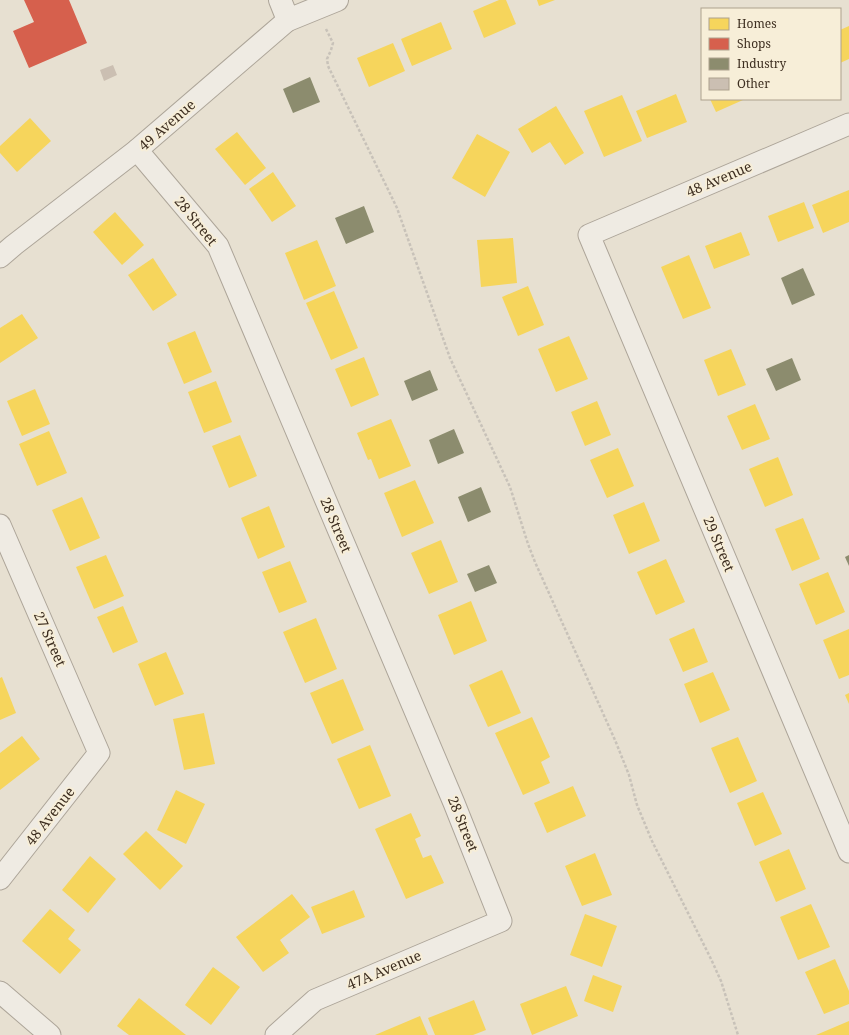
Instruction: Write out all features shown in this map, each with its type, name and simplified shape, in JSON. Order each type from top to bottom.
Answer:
[{"type":"street","points":[[280,0],[288,20]]},
{"type":"street","name":"49 Avenue","points":[[0,257],[137,150],[288,20],[337,0]]},
{"type":"street","name":"48 Avenue","points":[[589,235],[849,124]]},
{"type":"street","name":"28 Street","points":[[137,150],[218,246],[454,802],[501,920]]},
{"type":"street","name":"29 Street","points":[[589,235],[849,852]]},
{"type":"street","name":"27 Street","points":[[0,525],[99,753]]},
{"type":"street","name":"48 Avenue","points":[[0,879],[99,753]]},
{"type":"street","name":"47A Avenue","points":[[276,1035],[315,1000],[501,920]]},
{"type":"street","points":[[0,992],[50,1035]]},
{"type":"path","points":[[326,28],[333,43],[327,59],[328,66],[397,208],[450,358],[510,487],[535,562],[615,740],[637,805],[652,841],[700,934],[718,976],[738,1035]]},
{"type":"building: Homes","points":[[499,0],[506,0],[516,24],[484,38],[473,11]]},
{"type":"building: Homes","points":[[537,0],[555,0],[539,6]]},
{"type":"building: Homes","points":[[441,22],[452,49],[412,66],[401,39]]},
{"type":"building: Homes","points":[[849,26],[849,59],[841,63],[841,30]]},
{"type":"building: Homes","points":[[393,43],[405,71],[369,87],[357,58]]},
{"type":"building: Homes","points":[[676,94],[687,122],[647,138],[636,111]]},
{"type":"building: Homes","points":[[622,95],[642,141],[604,157],[584,111]]},
{"type":"building: Homes","points":[[710,100],[743,100],[716,112]]},
{"type":"building: Homes","points":[[556,106],[584,153],[565,165],[550,142],[532,153],[518,129]]},
{"type":"building: Homes","points":[[30,118],[51,141],[17,172],[0,153],[0,146]]},
{"type":"building: Homes","points":[[237,132],[266,168],[245,185],[215,149]]},
{"type":"building: Homes","points":[[477,134],[510,152],[485,197],[452,178]]},
{"type":"building: Homes","points":[[273,172],[296,206],[272,222],[249,189]]},
{"type":"building: Homes","points":[[849,190],[849,222],[823,233],[812,205]]},
{"type":"building: Homes","points":[[804,202],[814,228],[778,242],[768,216]]},
{"type":"building: Homes","points":[[115,212],[144,245],[122,265],[93,232]]},
{"type":"building: Homes","points":[[741,232],[750,255],[714,269],[705,246]]},
{"type":"building: Homes","points":[[513,238],[517,283],[481,287],[477,240]]},
{"type":"building: Homes","points":[[317,240],[336,286],[304,300],[285,253]]},
{"type":"building: Homes","points":[[689,255],[711,308],[683,319],[661,267]]},
{"type":"building: Homes","points":[[153,258],[177,295],[153,311],[128,275]]},
{"type":"building: Homes","points":[[528,286],[544,325],[518,336],[502,297]]},
{"type":"building: Homes","points":[[334,291],[358,348],[331,360],[306,303]]},
{"type":"building: Homes","points":[[22,314],[38,338],[0,363],[0,328]]},
{"type":"building: Homes","points":[[195,331],[212,372],[184,384],[167,343]]},
{"type":"building: Homes","points":[[569,336],[588,379],[556,392],[538,349]]},
{"type":"building: Homes","points":[[731,349],[746,385],[718,396],[704,360]]},
{"type":"building: Homes","points":[[364,357],[379,395],[351,407],[335,369]]},
{"type":"building: Homes","points":[[216,381],[232,422],[204,433],[188,392]]},
{"type":"building: Homes","points":[[35,389],[50,424],[22,436],[7,401]]},
{"type":"building: Homes","points":[[597,401],[611,435],[585,446],[571,412]]},
{"type":"building: Homes","points":[[755,404],[770,439],[742,450],[727,416]]},
{"type":"building: Homes","points":[[391,419],[411,466],[379,479],[371,459],[368,460],[357,433]]},
{"type":"building: Homes","points":[[49,431],[67,473],[37,486],[19,444]]},
{"type":"building: Homes","points":[[240,435],[257,476],[229,488],[212,446]]},
{"type":"building: Homes","points":[[618,448],[634,486],[607,498],[590,460]]},
{"type":"building: Homes","points":[[778,457],[793,495],[765,507],[749,469]]},
{"type":"building: Homes","points":[[415,480],[434,523],[402,537],[384,493]]},
{"type":"building: Homes","points":[[82,497],[100,538],[70,551],[52,510]]},
{"type":"building: Homes","points":[[644,502],[660,541],[629,554],[613,515]]},
{"type":"building: Homes","points":[[269,506],[285,547],[258,559],[241,518]]},
{"type":"building: Homes","points":[[803,518],[820,559],[792,571],[775,529]]},
{"type":"building: Homes","points":[[441,540],[458,582],[429,594],[411,553]]},
{"type":"building: Homes","points":[[106,555],[124,596],[94,609],[76,567]]},
{"type":"building: Homes","points":[[666,559],[685,602],[656,615],[637,572]]},
{"type":"building: Homes","points":[[290,561],[307,602],[279,613],[262,572]]},
{"type":"building: Homes","points":[[828,572],[845,612],[816,625],[799,584]]},
{"type":"building: Homes","points":[[471,601],[487,641],[454,655],[438,615]]},
{"type":"building: Homes","points":[[123,606],[138,642],[113,653],[97,617]]},
{"type":"building: Homes","points":[[316,618],[337,669],[305,683],[283,632]]},
{"type":"building: Homes","points":[[694,628],[708,662],[683,672],[669,639]]},
{"type":"building: Homes","points":[[849,629],[849,675],[839,679],[823,640]]},
{"type":"building: Homes","points":[[166,652],[184,694],[155,706],[138,664]]},
{"type":"building: Homes","points":[[502,670],[521,713],[488,727],[469,685]]},
{"type":"building: Homes","points":[[713,672],[730,710],[700,723],[684,684]]},
{"type":"building: Homes","points":[[2,677],[16,713],[0,720],[0,678]]},
{"type":"building: Homes","points":[[343,679],[364,730],[332,744],[310,693]]},
{"type":"building: Homes","points":[[849,693],[849,704],[845,695]]},
{"type":"building: Homes","points":[[204,713],[215,764],[184,770],[173,719]]},
{"type":"building: Homes","points":[[532,717],[550,757],[541,762],[550,783],[523,795],[495,733]]},
{"type":"building: Homes","points":[[22,736],[40,759],[0,790],[0,753]]},
{"type":"building: Homes","points":[[738,737],[757,781],[730,793],[711,748]]},
{"type":"building: Homes","points":[[370,745],[391,796],[359,809],[337,759]]},
{"type":"building: Homes","points":[[573,786],[586,816],[547,833],[534,803]]},
{"type":"building: Homes","points":[[176,790],[205,804],[186,844],[157,830]]},
{"type":"building: Homes","points":[[763,792],[782,834],[755,846],[737,803]]},
{"type":"building: Homes","points":[[411,813],[421,836],[415,839],[423,858],[431,855],[444,883],[406,899],[375,829]]},
{"type":"building: Homes","points":[[146,831],[183,866],[160,890],[123,854]]},
{"type":"building: Homes","points":[[789,849],[806,889],[776,902],[759,862]]},
{"type":"building: Homes","points":[[595,853],[612,895],[582,906],[565,866]]},
{"type":"building: Homes","points":[[90,856],[116,879],[88,913],[62,890]]},
{"type":"building: Homes","points":[[354,890],[365,917],[322,934],[311,907]]},
{"type":"building: Homes","points":[[292,894],[310,917],[280,940],[289,953],[263,972],[236,937]]},
{"type":"building: Homes","points":[[811,904],[830,947],[798,960],[780,917]]},
{"type":"building: Homes","points":[[50,909],[75,930],[68,939],[81,950],[60,974],[22,941]]},
{"type":"building: Homes","points":[[585,914],[617,926],[602,967],[570,955]]},
{"type":"building: Homes","points":[[835,959],[849,991],[849,1004],[824,1014],[805,972]]},
{"type":"building: Homes","points":[[213,967],[240,987],[211,1025],[185,1005]]},
{"type":"building: Homes","points":[[593,975],[622,986],[613,1012],[584,1001]]},
{"type":"building: Homes","points":[[566,986],[578,1016],[532,1035],[520,1004]]},
{"type":"building: Homes","points":[[139,998],[186,1035],[129,1035],[117,1026]]},
{"type":"building: Homes","points":[[474,1000],[486,1030],[473,1035],[435,1035],[428,1018]]},
{"type":"building: Homes","points":[[420,1016],[428,1035],[375,1035]]},
{"type":"building: Homes","points":[[849,1021],[849,1035],[816,1035]]},
{"type":"building: Shops","points":[[24,0],[69,0],[87,43],[29,68],[13,31],[34,22]]},
{"type":"building: Industry","points":[[310,77],[320,102],[293,113],[283,89]]},
{"type":"building: Industry","points":[[364,206],[374,232],[346,244],[335,218]]},
{"type":"building: Industry","points":[[803,268],[815,295],[792,305],[781,278]]},
{"type":"building: Industry","points":[[792,358],[801,380],[776,391],[766,369]]},
{"type":"building: Industry","points":[[430,370],[438,390],[412,401],[404,381]]},
{"type":"building: Industry","points":[[454,429],[464,453],[438,464],[429,440]]},
{"type":"building: Industry","points":[[481,487],[491,512],[468,522],[458,497]]},
{"type":"building: Industry","points":[[849,555],[849,566],[845,557]]},
{"type":"building: Industry","points":[[489,565],[497,583],[475,592],[467,574]]},
{"type":"building: Other","points":[[113,65],[117,75],[104,81],[100,70]]}]
